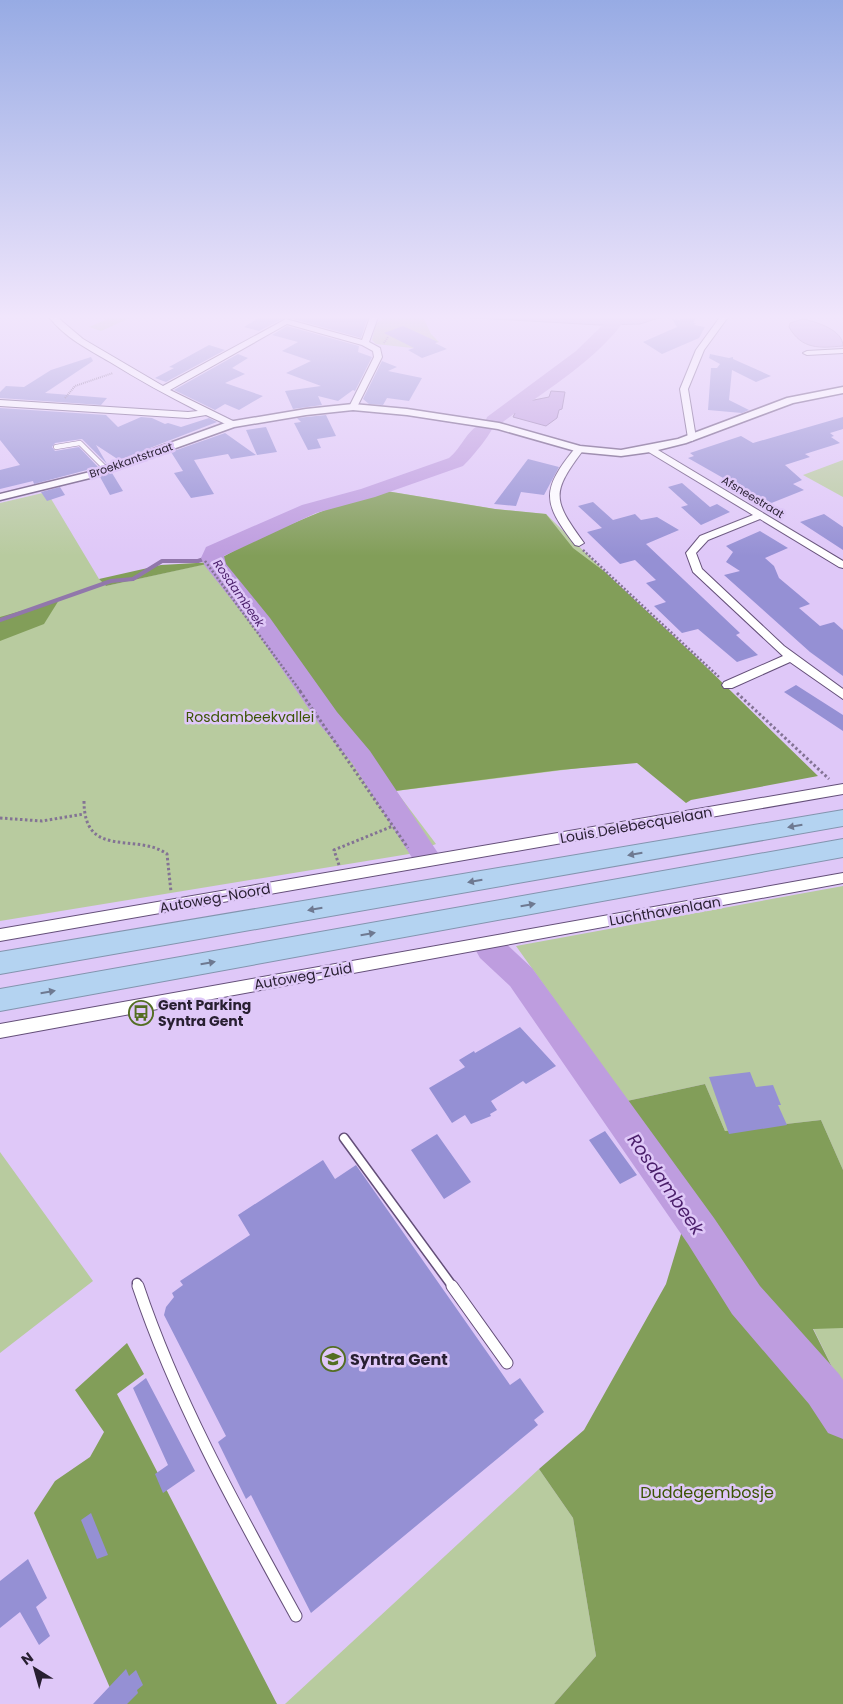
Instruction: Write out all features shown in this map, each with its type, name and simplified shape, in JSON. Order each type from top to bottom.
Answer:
[{"type":"highway","points":[[0,963],[843,818]]},
{"type":"highway","points":[[0,1000],[843,848]]},
{"type":"street","points":[[176,397],[232,424]]},
{"type":"street","points":[[353,407],[358,397]]},
{"type":"street","points":[[685,397],[692,438]]},
{"type":"street","name":"Broekkantstraat","points":[[0,497],[107,470],[232,424],[306,412],[353,407],[407,412],[499,426],[579,449],[602,453],[650,449],[692,438],[791,400],[809,397]]},
{"type":"street","points":[[0,403],[188,415],[206,412]]},
{"type":"street","points":[[579,449],[556,481],[553,495],[558,514],[579,543]]},
{"type":"street","name":"Afsneestraat","points":[[650,449],[843,566]]},
{"type":"street","points":[[760,516],[704,538],[691,553],[697,570],[791,657],[843,695]]},
{"type":"street","points":[[728,685],[791,657]]},
{"type":"street","name":"Louis Delebecquelaan","points":[[430,861],[842,789]]},
{"type":"street","name":"Autoweg-Noord","points":[[0,935],[430,861]]},
{"type":"street","name":"Luchthavenlaan","points":[[487,943],[843,878]]},
{"type":"street","name":"Autoweg-Zuid","points":[[0,1031],[487,943]]},
{"type":"lane","points":[[56,447],[80,443],[107,470]]},
{"type":"lane","points":[[344,1138],[379,1183],[507,1363]]},
{"type":"lane","points":[[136,1283],[154,1334],[211,1460],[296,1616]]},
{"type":"path","points":[[58,406],[66,397]]},
{"type":"path","points":[[579,543],[580,547],[842,789]]},
{"type":"path","points":[[205,561],[295,683],[408,848]]},
{"type":"path","points":[[84,801],[84,814],[92,833],[114,843],[156,846],[167,854],[173,905]]},
{"type":"path","points":[[0,818],[26,823],[45,822],[84,814]]},
{"type":"path","points":[[340,868],[334,850],[393,826]]},
{"type":"green space","points":[[843,460],[843,497],[803,475]]},
{"type":"green space","name":"Rosdambeekvallei","points":[[380,490],[495,509],[546,514],[814,777],[635,761],[396,791],[436,844],[409,854],[0,921],[0,503],[47,492],[99,579],[106,586],[214,562],[255,539],[347,501]]},
{"type":"green space","points":[[380,490],[495,509],[546,514],[573,548],[605,572],[697,658],[818,776],[691,800],[686,803],[637,763],[560,770],[395,791],[216,562],[106,586],[99,579],[161,565],[214,562],[255,539],[347,501]]},
{"type":"green space","points":[[59,600],[44,624],[0,641],[0,617]]},
{"type":"green space","points":[[843,886],[843,1170],[821,1120],[725,1131],[705,1084],[627,1101],[516,946]]},
{"type":"green space","name":"Duddegembosje","points":[[705,1084],[725,1131],[821,1120],[843,1170],[843,1328],[813,1329],[843,1389],[843,1704],[554,1704],[596,1656],[573,1518],[539,1469],[584,1430],[666,1284],[682,1231],[682,1186],[627,1101]]},
{"type":"green space","points":[[0,1152],[93,1281],[0,1353]]},
{"type":"green space","points":[[813,1328],[843,1328],[843,1389]]},
{"type":"green space","points":[[127,1343],[144,1374],[117,1394],[277,1704],[117,1704],[34,1513],[55,1481],[90,1457],[104,1432],[75,1390]]},
{"type":"green space","points":[[539,1469],[573,1518],[596,1656],[554,1704],[285,1704]]},
{"type":"shaded area","points":[[549,397],[564,397],[562,409],[559,410],[557,418],[546,426],[513,417],[515,413],[512,412],[524,402]]},
{"type":"building","points":[[89,397],[107,398],[101,405],[0,398]]},
{"type":"building","points":[[187,397],[262,397],[239,410],[225,404],[215,410]]},
{"type":"building","points":[[287,397],[318,397],[322,405],[293,409]]},
{"type":"building","points":[[320,397],[344,397],[338,401]]},
{"type":"building","points":[[364,397],[412,397],[409,401],[387,398],[383,405],[369,404],[363,399]]},
{"type":"building","points":[[709,397],[729,397],[729,400],[749,410],[742,413],[708,410]]},
{"type":"building","points":[[0,408],[106,415],[118,427],[141,417],[152,418],[165,424],[168,423],[181,427],[209,418],[217,422],[119,460],[96,445],[107,464],[82,439],[55,443],[52,447],[55,451],[79,447],[98,467],[34,484],[33,481],[0,489],[0,470],[20,465],[0,440]]},
{"type":"building","points":[[326,415],[336,436],[317,439],[321,448],[308,450],[294,423],[301,422],[297,418]]},
{"type":"building","points":[[843,417],[843,429],[830,433],[834,436],[831,437],[840,443],[805,454],[810,457],[785,465],[802,480],[793,484],[804,490],[769,504],[688,458],[694,456],[690,453],[741,436],[753,443]]},
{"type":"building","points":[[266,427],[277,452],[257,455],[246,430]]},
{"type":"building","points":[[225,433],[256,455],[231,459],[228,454],[194,460],[214,494],[191,498],[174,473],[183,471],[171,452]]},
{"type":"building","points":[[528,459],[559,467],[544,495],[521,492],[516,506],[494,504]]},
{"type":"building","points":[[112,473],[123,491],[110,495],[100,477]]},
{"type":"building","points":[[682,483],[710,507],[717,504],[730,512],[701,525],[681,507],[688,505],[668,487]]},
{"type":"building","points":[[60,487],[65,495],[47,501],[41,492]]},
{"type":"building","points":[[593,502],[613,520],[635,514],[641,520],[657,517],[679,530],[646,544],[740,633],[736,635],[758,655],[737,662],[698,629],[682,633],[654,606],[666,602],[646,583],[656,580],[635,560],[620,564],[587,532],[602,528],[578,506]]},
{"type":"building","points":[[824,514],[843,527],[843,550],[800,522]]},
{"type":"building","points":[[760,531],[788,548],[765,558],[774,566],[779,578],[810,604],[799,608],[820,626],[834,622],[843,630],[843,676],[810,652],[724,575],[740,571],[726,562],[733,552],[726,546]]},
{"type":"building","points":[[796,685],[843,715],[843,731],[784,692]]},
{"type":"building","points":[[520,1027],[556,1066],[526,1084],[523,1081],[491,1101],[497,1110],[490,1114],[491,1116],[471,1124],[465,1115],[452,1123],[429,1088],[465,1067],[459,1060]]},
{"type":"building","points":[[750,1072],[756,1087],[773,1085],[781,1105],[778,1105],[787,1125],[729,1134],[709,1077]]},
{"type":"building","points":[[605,1131],[637,1175],[620,1184],[589,1140]]},
{"type":"building","points":[[437,1134],[471,1182],[444,1199],[411,1150]]},
{"type":"building","points":[[323,1160],[335,1179],[356,1165],[510,1385],[520,1378],[544,1412],[534,1420],[538,1425],[311,1613],[251,1495],[246,1499],[218,1442],[226,1436],[164,1315],[166,1307],[174,1297],[172,1293],[183,1285],[180,1281],[250,1235],[238,1215]]},
{"type":"building","points":[[146,1378],[195,1471],[163,1493],[155,1474],[168,1465],[133,1388]]},
{"type":"building","points":[[91,1513],[108,1555],[97,1559],[81,1520]]},
{"type":"building","points":[[28,1559],[47,1598],[36,1607],[50,1636],[39,1645],[20,1612],[0,1628],[0,1581]]},
{"type":"building","points":[[126,1669],[129,1676],[136,1670],[143,1685],[137,1690],[138,1693],[127,1704],[93,1704]]},
{"type":"waterway","name":"Rosdambeek","points":[[493,421],[526,397]]},
{"type":"waterway","name":"Rosdambeek","points":[[514,405],[519,406]]},
{"type":"waterway","name":"Rosdambeek","points":[[426,856],[361,757],[328,718],[262,623],[216,566],[212,558],[214,552],[309,509],[368,493],[456,462],[467,453],[473,439],[485,428]]},
{"type":"waterway","points":[[0,620],[111,581],[133,579],[162,561],[198,561],[213,556]]},
{"type":"waterway","name":"Rosdambeek","points":[[491,949],[521,977],[619,1118],[701,1231],[746,1300],[824,1389],[843,1418]]},
{"type":"place","name":"Gent Parking Syntra Gent","points":[[141,1013]]},
{"type":"place","name":"Syntra Gent","points":[[333,1359]]}]
